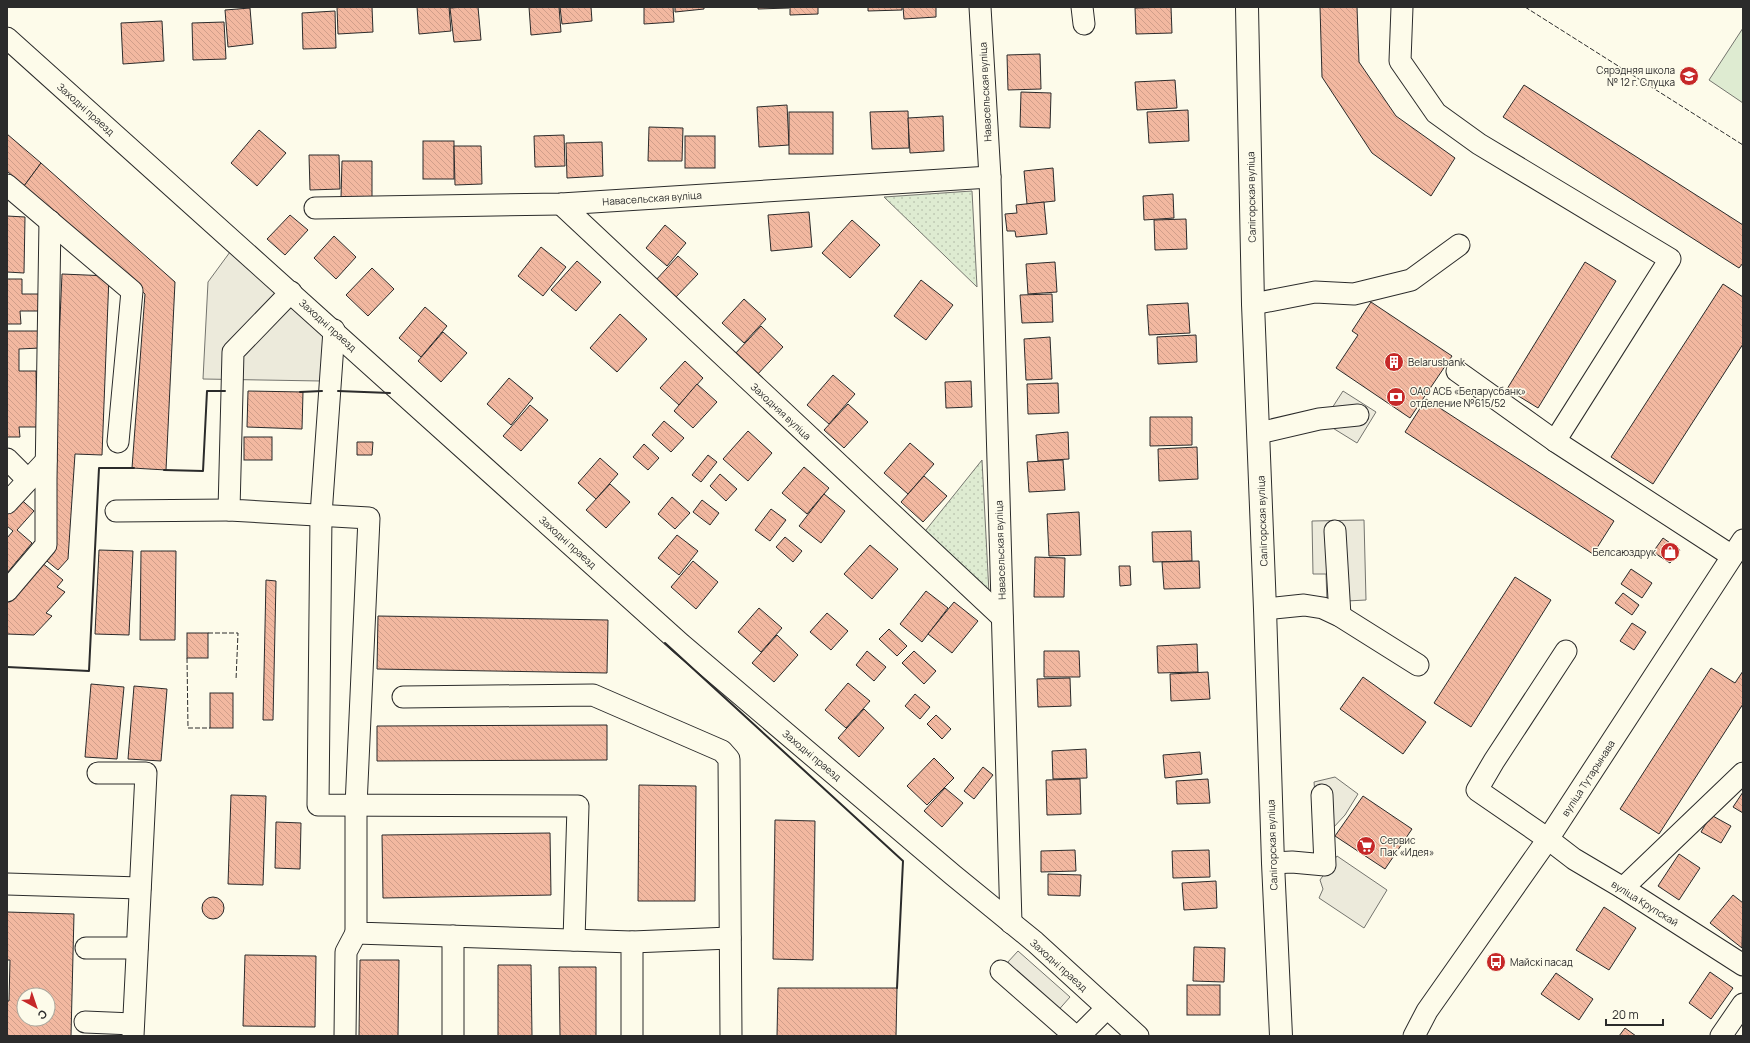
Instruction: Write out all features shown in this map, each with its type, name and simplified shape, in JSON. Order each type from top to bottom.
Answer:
[{"type":"main road","name":"Салігорская вуліца","points":[[1247,7],[1253,304],[1266,609],[1273,863],[1281,1036]]},
{"type":"street","name":"Навасельская вуліца","points":[[980,7],[990,177],[1011,923]]},
{"type":"street","points":[[1402,7],[1400,61],[1436,113],[1479,144],[1670,259],[1555,441]]},
{"type":"street","name":"Заходні праезд","points":[[7,38],[334,330],[681,644],[1035,942],[1138,1036]]},
{"type":"street","name":"Навасельская вуліца","points":[[315,208],[561,204],[990,177]]},
{"type":"street","points":[[7,185],[132,291],[118,442]]},
{"type":"street","name":"Заходняя вуліца","points":[[561,204],[1002,617]]},
{"type":"street","points":[[7,591],[46,545],[50,221]]},
{"type":"street","points":[[1253,304],[1315,292],[1354,294],[1410,280],[1459,245]]},
{"type":"street","points":[[230,510],[233,352],[291,292]]},
{"type":"street","points":[[334,330],[321,515],[318,806],[578,806],[574,940]]},
{"type":"street","points":[[1457,371],[1555,441],[1737,548]]},
{"type":"street","points":[[1259,433],[1319,419],[1358,415]]},
{"type":"street","points":[[7,459],[28,480]]},
{"type":"street","points":[[7,503],[46,461]]},
{"type":"street","points":[[116,511],[230,510],[369,518],[356,806],[356,933],[346,952],[346,1036]]},
{"type":"street","points":[[1336,531],[1340,616]]},
{"type":"street","name":"вуліца Тутарынава","points":[[1414,1036],[1427,1011],[1548,839],[1737,548]]},
{"type":"street","points":[[1266,609],[1304,605],[1324,608],[1340,616],[1418,665]]},
{"type":"street","name":"вуліца Крупскай","points":[[1566,651],[1494,761],[1477,790],[1548,839],[1574,859],[1623,888],[1743,964]]},
{"type":"street","points":[[403,697],[593,695],[722,751],[729,759],[731,1036]]},
{"type":"street","points":[[85,1022],[133,1030],[146,772],[98,773]]},
{"type":"street","points":[[1623,888],[1743,773]]},
{"type":"street","points":[[1273,863],[1292,862],[1325,865],[1322,795]]},
{"type":"street","points":[[7,884],[140,888]]},
{"type":"street","points":[[356,933],[632,942],[730,938]]},
{"type":"street","points":[[453,936],[453,1036]]},
{"type":"street","points":[[632,942],[632,1036]]},
{"type":"street","points":[[86,948],[137,948]]},
{"type":"street","points":[[1001,971],[1075,1036]]},
{"type":"street","points":[[1720,1036],[1743,1004]]},
{"type":"street","points":[[1079,1036],[1107,1008]]},
{"type":"street","name":"вуліца Тутарынава","points":[[1402,1036],[1427,1011]]},
{"type":"green space","points":[[1743,28],[1743,103],[1709,80]]},
{"type":"green space","points":[[972,191],[977,287],[884,197]]},
{"type":"green space","points":[[982,460],[989,593],[922,535]]},
{"type":"shaded area","points":[[230,252],[326,338],[321,381],[203,379],[208,282]]},
{"type":"shaded area","points":[[1343,391],[1376,412],[1357,443],[1323,422]]},
{"type":"shaded area","points":[[1364,520],[1366,600],[1327,602],[1326,574],[1313,574],[1312,521]]},
{"type":"shaded area","points":[[1335,777],[1358,794],[1345,815],[1333,828],[1318,830],[1314,782]]},
{"type":"shaded area","points":[[1337,856],[1387,890],[1364,928],[1319,898],[1323,889],[1320,880]]},
{"type":"shaded area","points":[[1018,951],[1070,997],[1048,1022],[996,975]]},
{"type":"building","points":[[337,7],[372,7],[373,32],[338,34]]},
{"type":"building","points":[[417,7],[449,7],[451,31],[419,34]]},
{"type":"building","points":[[478,7],[481,40],[454,42],[450,8]]},
{"type":"building","points":[[529,7],[559,7],[561,32],[531,35]]},
{"type":"building","points":[[560,7],[591,7],[592,21],[562,24]]},
{"type":"building","points":[[644,7],[673,7],[674,22],[644,24]]},
{"type":"building","points":[[675,7],[704,7],[704,9],[675,12]]},
{"type":"building","points":[[758,7],[789,7],[789,8],[758,9]]},
{"type":"building","points":[[790,7],[818,7],[818,14],[790,15]]},
{"type":"building","points":[[868,7],[902,7],[902,10],[868,11]]},
{"type":"building","points":[[903,7],[936,7],[936,17],[904,19]]},
{"type":"building","points":[[1171,7],[1172,33],[1136,34],[1135,8]]},
{"type":"building","points":[[1320,7],[1357,7],[1359,62],[1396,116],[1455,158],[1431,196],[1372,153],[1322,77]]},
{"type":"building","points":[[250,8],[253,44],[228,47],[225,10]]},
{"type":"building","points":[[335,11],[336,48],[303,49],[302,13]]},
{"type":"building","points":[[162,21],[164,61],[123,64],[121,23]]},
{"type":"building","points":[[224,22],[226,59],[193,60],[192,23]]},
{"type":"building","points":[[1040,54],[1041,89],[1008,90],[1007,55]]},
{"type":"building","points":[[1175,80],[1177,108],[1137,110],[1135,82]]},
{"type":"building","points":[[1524,85],[1743,225],[1743,263],[1739,268],[1503,117]]},
{"type":"building","points":[[1021,92],[1051,93],[1050,128],[1020,127]]},
{"type":"building","points":[[787,105],[789,145],[759,147],[757,107]]},
{"type":"building","points":[[1188,110],[1189,141],[1149,143],[1147,112]]},
{"type":"building","points":[[908,111],[909,148],[872,149],[870,112]]},
{"type":"building","points":[[789,112],[833,112],[833,154],[789,154]]},
{"type":"building","points":[[943,116],[944,151],[910,153],[908,118]]},
{"type":"building","points":[[649,127],[683,128],[682,161],[648,161]]},
{"type":"building","points":[[259,130],[286,153],[257,186],[231,163]]},
{"type":"building","points":[[7,134],[41,163],[24,186],[7,171]]},
{"type":"building","points":[[564,135],[565,166],[535,167],[534,136]]},
{"type":"building","points":[[685,136],[715,136],[715,168],[685,168]]},
{"type":"building","points":[[423,141],[454,141],[454,179],[423,179]]},
{"type":"building","points":[[602,142],[603,176],[567,178],[566,143]]},
{"type":"building","points":[[454,146],[481,146],[482,184],[455,185]]},
{"type":"building","points":[[309,155],[339,155],[340,189],[310,190]]},
{"type":"building","points":[[342,161],[372,161],[372,199],[341,198]]},
{"type":"building","points":[[41,163],[175,282],[166,470],[132,468],[145,294],[24,186]]},
{"type":"building","points":[[1053,168],[1055,201],[1027,204],[1024,171]]},
{"type":"building","points":[[1173,194],[1174,218],[1144,220],[1143,196]]},
{"type":"building","points":[[1044,202],[1047,234],[1016,237],[1015,231],[1007,231],[1005,214],[1017,213],[1016,205]]},
{"type":"building","points":[[809,212],[812,247],[771,251],[768,215]]},
{"type":"building","points":[[290,215],[308,230],[285,255],[267,239]]},
{"type":"building","points":[[7,216],[25,217],[24,273],[7,272]]},
{"type":"building","points":[[1186,219],[1187,249],[1155,250],[1154,220]]},
{"type":"building","points":[[852,220],[880,245],[850,278],[822,253]]},
{"type":"building","points":[[665,225],[686,243],[667,266],[646,248]]},
{"type":"building","points":[[334,236],[356,257],[336,279],[314,258]]},
{"type":"building","points":[[541,247],[566,267],[543,296],[518,276]]},
{"type":"building","points":[[678,256],[698,274],[674,299],[655,281]]},
{"type":"building","points":[[577,261],[601,282],[576,311],[551,290]]},
{"type":"building","points":[[1055,262],[1057,292],[1028,294],[1026,264]]},
{"type":"building","points":[[1585,262],[1616,281],[1538,408],[1507,389]]},
{"type":"building","points":[[372,268],[394,289],[368,316],[346,295]]},
{"type":"building","points":[[62,274],[109,276],[102,455],[75,454],[68,559],[58,570],[42,557],[50,544]]},
{"type":"building","points":[[7,279],[22,279],[22,294],[39,294],[39,311],[20,311],[21,324],[7,324]]},
{"type":"building","points":[[921,280],[953,305],[926,340],[894,316]]},
{"type":"building","points":[[1723,284],[1743,297],[1743,344],[1653,484],[1611,457]]},
{"type":"building","points":[[1052,294],[1053,322],[1022,323],[1020,295]]},
{"type":"building","points":[[744,299],[766,319],[744,343],[722,323]]},
{"type":"building","name":"Belarusbank","points":[[1371,302],[1452,356],[1410,418],[1336,368],[1358,335],[1352,331]]},
{"type":"building","points":[[1188,303],[1190,333],[1149,335],[1147,305]]},
{"type":"building","points":[[425,307],[447,326],[421,357],[399,338]]},
{"type":"building","points":[[620,314],[647,339],[617,372],[590,348]]},
{"type":"building","points":[[761,326],[783,347],[756,376],[734,355]]},
{"type":"building","points":[[7,331],[40,331],[40,348],[19,349],[19,371],[36,371],[37,427],[19,427],[20,437],[7,437]]},
{"type":"building","points":[[443,332],[467,353],[441,382],[418,361]]},
{"type":"building","points":[[1196,335],[1197,362],[1158,364],[1157,337]]},
{"type":"building","points":[[1050,337],[1052,379],[1026,380],[1024,339]]},
{"type":"building","points":[[685,361],[703,378],[679,405],[660,388]]},
{"type":"building","points":[[833,375],[855,394],[829,424],[807,405]]},
{"type":"building","points":[[509,378],[533,398],[511,425],[487,404]]},
{"type":"building","points":[[971,381],[972,407],[946,408],[945,382]]},
{"type":"building","points":[[1058,383],[1059,413],[1028,414],[1027,384]]},
{"type":"building","points":[[697,384],[717,402],[693,428],[674,411]]},
{"type":"building","points":[[248,391],[303,392],[302,429],[247,427]]},
{"type":"building","points":[[1426,399],[1614,521],[1593,554],[1405,432]]},
{"type":"building","points":[[848,404],[868,422],[844,448],[824,430]]},
{"type":"building","points":[[530,405],[548,420],[521,451],[503,436]]},
{"type":"building","points":[[1150,417],[1192,417],[1192,445],[1150,446]]},
{"type":"building","points":[[664,421],[684,438],[671,452],[652,435]]},
{"type":"building","points":[[748,431],[772,453],[748,481],[723,459]]},
{"type":"building","points":[[1068,432],[1069,459],[1038,461],[1036,435]]},
{"type":"building","points":[[244,437],[272,437],[272,460],[244,460]]},
{"type":"building","points":[[357,442],[373,442],[372,455],[357,455]]},
{"type":"building","points":[[910,443],[934,464],[908,494],[884,473]]},
{"type":"building","points":[[644,444],[659,458],[648,470],[633,457]]},
{"type":"building","points":[[1197,447],[1198,479],[1159,481],[1158,449]]},
{"type":"building","points":[[708,455],[717,462],[701,482],[692,475]]},
{"type":"building","points":[[600,458],[618,474],[596,499],[578,483]]},
{"type":"building","points":[[1063,460],[1065,490],[1029,492],[1027,462]]},
{"type":"building","points":[[804,467],[829,488],[807,514],[782,493]]},
{"type":"building","points":[[720,474],[737,489],[726,501],[710,486]]},
{"type":"building","points":[[924,476],[947,496],[923,522],[901,502]]},
{"type":"building","points":[[610,484],[630,502],[606,528],[586,510]]},
{"type":"building","points":[[824,494],[845,511],[821,543],[799,526]]},
{"type":"building","points":[[17,496],[34,511],[17,530],[32,543],[7,573],[7,538],[13,531],[7,526],[7,507]]},
{"type":"building","points":[[672,497],[690,513],[675,529],[658,514]]},
{"type":"building","points":[[702,500],[719,513],[710,525],[693,512]]},
{"type":"building","points":[[771,509],[786,520],[770,541],[755,530]]},
{"type":"building","points":[[1079,512],[1081,555],[1049,556],[1047,514]]},
{"type":"building","points":[[1191,531],[1192,561],[1153,562],[1152,532]]},
{"type":"building","points":[[677,535],[698,551],[679,575],[658,558]]},
{"type":"building","points":[[785,537],[802,551],[793,562],[776,547]]},
{"type":"building","points":[[1663,538],[1680,550],[1670,563],[1653,552]]},
{"type":"building","points":[[870,545],[898,569],[872,599],[844,574]]},
{"type":"building","points":[[99,550],[133,551],[129,635],[95,634]]},
{"type":"building","points":[[141,551],[176,551],[175,640],[140,640]]},
{"type":"building","points":[[1035,557],[1065,558],[1064,597],[1034,597]]},
{"type":"building","points":[[693,561],[718,582],[696,609],[671,587]]},
{"type":"building","points":[[1199,561],[1200,588],[1164,589],[1162,562]]},
{"type":"building","points":[[41,562],[63,580],[57,587],[65,592],[46,613],[52,616],[34,635],[7,634],[7,601]]},
{"type":"building","points":[[1119,566],[1130,566],[1131,585],[1120,586]]},
{"type":"building","points":[[1631,569],[1652,583],[1642,598],[1621,584]]},
{"type":"building","points":[[1515,577],[1551,600],[1471,727],[1434,703]]},
{"type":"building","points":[[266,580],[276,581],[273,720],[263,720]]},
{"type":"building","points":[[926,591],[948,608],[922,642],[900,624]]},
{"type":"building","points":[[1623,593],[1639,605],[1632,615],[1615,603]]},
{"type":"building","points":[[954,602],[978,621],[952,653],[928,634]]},
{"type":"building","points":[[759,608],[782,628],[761,652],[738,632]]},
{"type":"building","points":[[827,613],[848,631],[831,650],[810,632]]},
{"type":"building","points":[[378,616],[608,620],[607,673],[377,669]]},
{"type":"building","points":[[1632,623],[1646,632],[1634,650],[1620,641]]},
{"type":"building","points":[[889,629],[907,646],[897,656],[879,639]]},
{"type":"building","points":[[187,633],[208,633],[208,658],[187,658]]},
{"type":"building","points":[[777,635],[798,655],[774,682],[752,663]]},
{"type":"building","points":[[1197,644],[1198,672],[1158,673],[1157,646]]},
{"type":"building","points":[[867,651],[886,667],[874,681],[856,665]]},
{"type":"building","points":[[914,651],[936,671],[924,684],[902,663]]},
{"type":"building","points":[[1044,651],[1079,651],[1080,677],[1044,677]]},
{"type":"building","points":[[1711,668],[1735,683],[1743,671],[1743,704],[1659,834],[1620,809]]},
{"type":"building","points":[[1208,672],[1210,699],[1171,701],[1170,674]]},
{"type":"building","points":[[1363,677],[1426,722],[1403,754],[1340,709]]},
{"type":"building","points":[[1070,678],[1071,706],[1038,707],[1037,679]]},
{"type":"building","points":[[848,683],[870,701],[846,728],[825,710]]},
{"type":"building","points":[[91,684],[124,687],[117,759],[85,757]]},
{"type":"building","points":[[134,686],[167,689],[161,761],[128,759]]},
{"type":"building","points":[[210,693],[233,693],[233,728],[210,728]]},
{"type":"building","points":[[915,694],[930,707],[920,719],[905,706]]},
{"type":"building","points":[[864,709],[884,728],[859,757],[838,738]]},
{"type":"building","points":[[936,715],[951,729],[942,739],[927,724]]},
{"type":"building","points":[[607,725],[607,760],[377,761],[377,726]]},
{"type":"building","points":[[1086,749],[1087,778],[1053,779],[1052,751]]},
{"type":"building","points":[[1200,752],[1202,774],[1165,778],[1163,755]]},
{"type":"building","points":[[934,758],[954,778],[927,805],[907,786]]},
{"type":"building","points":[[983,767],[993,775],[974,799],[964,791]]},
{"type":"building","points":[[1080,779],[1081,814],[1047,815],[1046,780]]},
{"type":"building","points":[[1208,779],[1210,803],[1177,804],[1176,781]]},
{"type":"building","points":[[639,785],[696,786],[695,901],[638,901]]},
{"type":"building","points":[[945,788],[963,803],[942,827],[924,811]]},
{"type":"building","points":[[1743,792],[1743,813],[1733,807]]},
{"type":"building","points":[[231,795],[266,796],[263,885],[228,884]]},
{"type":"building","points":[[1363,796],[1412,829],[1385,869],[1335,836]]},
{"type":"building","points":[[1711,815],[1731,826],[1721,843],[1701,832]]},
{"type":"building","points":[[775,820],[815,821],[813,960],[773,959]]},
{"type":"building","points":[[276,822],[301,823],[300,869],[275,868]]},
{"type":"building","points":[[550,833],[551,895],[383,898],[382,835]]},
{"type":"building","points":[[1075,850],[1076,871],[1041,872],[1041,851]]},
{"type":"building","points":[[1209,850],[1210,877],[1173,878],[1172,851]]},
{"type":"building","points":[[1679,854],[1700,868],[1679,900],[1658,886]]},
{"type":"building","points":[[1048,874],[1081,875],[1080,896],[1048,895]]},
{"type":"building","points":[[1216,881],[1217,908],[1184,910],[1182,883]]},
{"type":"building","points":[[1733,895],[1743,903],[1742,948],[1710,923]]},
{"type":"building","points":[[213,897],[217,898],[223,904],[223,912],[217,918],[213,919],[209,918],[203,912],[202,908],[203,904],[209,898]]},
{"type":"building","points":[[1604,907],[1636,928],[1609,970],[1576,950]]},
{"type":"building","points":[[7,912],[74,914],[71,1036],[7,1036],[7,1001],[9,1001],[10,960],[7,960]]},
{"type":"building","points":[[1194,947],[1225,948],[1224,982],[1193,981]]},
{"type":"building","points":[[245,955],[316,956],[315,1027],[243,1026]]},
{"type":"building","points":[[360,960],[399,960],[398,1036],[359,1036]]},
{"type":"building","points":[[498,965],[531,965],[532,1036],[498,1036]]},
{"type":"building","points":[[559,967],[596,967],[596,1036],[560,1036]]},
{"type":"building","points":[[1710,972],[1733,988],[1711,1019],[1689,1003]]},
{"type":"building","points":[[1556,973],[1593,999],[1579,1020],[1541,994]]},
{"type":"building","points":[[1187,985],[1220,985],[1220,1015],[1187,1015]]},
{"type":"building","points":[[778,988],[897,988],[896,1036],[777,1036]]},
{"type":"building","points":[[1625,1028],[1636,1036],[1619,1036]]},
{"type":"fence","points":[[1525,7],[1743,145]]},
{"type":"fence","points":[[208,633],[238,633],[236,680]]},
{"type":"fence","points":[[187,658],[188,728],[210,728]]},
{"type":"wall","points":[[164,470],[203,471],[207,391],[225,391]]},
{"type":"wall","points":[[300,392],[322,391]]},
{"type":"wall","points":[[338,391],[390,393]]},
{"type":"wall","points":[[7,667],[89,671],[99,468],[134,468]]},
{"type":"wall","points":[[665,643],[903,861],[897,988]]},
{"type":"place","name":"Сярэдняя школа № 12 г. Слуцка","points":[[1689,76]]},
{"type":"place","name":"Belarusbank","points":[[1394,362]]},
{"type":"place","name":"ОАО АСБ «Беларусбанк» отделение №615/52","points":[[1396,397]]},
{"type":"place","name":"Белсаюздрук","points":[[1670,552]]},
{"type":"place","name":"Сервис Пак «Идея»","points":[[1366,846]]},
{"type":"place","name":"Майскі пасад","points":[[1496,962]]}]
